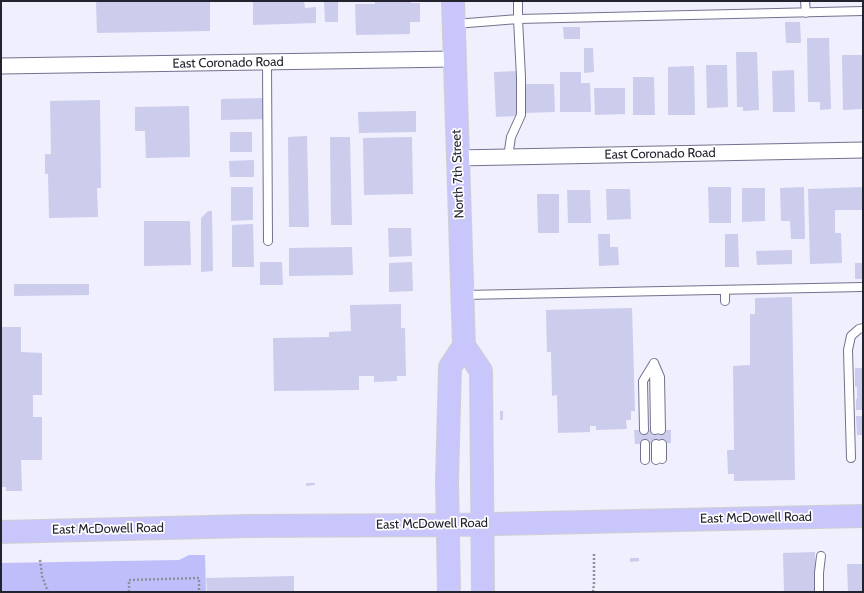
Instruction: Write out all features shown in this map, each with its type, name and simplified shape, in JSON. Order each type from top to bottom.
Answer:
[{"type":"main road","name":"North 7th Street","points":[[453,1],[464,346]]},
{"type":"main road","points":[[449,592],[448,481],[450,367],[464,346],[480,371],[483,592]]},
{"type":"main road","name":"East McDowell Road","points":[[1,532],[257,526],[448,525],[863,516]]},
{"type":"street","name":"East Coronado Road","points":[[1,66],[454,59]]},
{"type":"street","name":"East Coronado Road","points":[[457,158],[863,150]]},
{"type":"lane","points":[[508,157],[511,137],[521,115],[518,1]]},
{"type":"lane","points":[[805,1],[806,13]]},
{"type":"lane","points":[[453,24],[518,19],[863,11]]},
{"type":"lane","points":[[267,62],[268,241]]},
{"type":"lane","points":[[462,295],[863,287]]},
{"type":"lane","points":[[725,290],[725,301]]},
{"type":"lane","points":[[851,458],[848,350],[850,336],[859,328],[863,328]]},
{"type":"lane","points":[[644,430],[644,381],[654,363],[658,430]]},
{"type":"lane","points":[[645,444],[645,460]]},
{"type":"lane","points":[[659,444],[659,459]]},
{"type":"lane","points":[[819,592],[821,556]]},
{"type":"path","points":[[593,592],[594,554]]},
{"type":"path","points":[[40,560],[42,576],[48,592]]},
{"type":"path","points":[[129,592],[128,580],[199,578],[199,592]]},
{"type":"shaded area","points":[[189,555],[205,555],[206,592],[1,592],[1,563],[179,560]]},
{"type":"building","points":[[96,1],[210,1],[210,31],[97,33]]},
{"type":"building","points":[[253,1],[304,1],[305,8],[316,7],[316,23],[253,25]]},
{"type":"building","points":[[324,1],[338,1],[338,22],[325,22]]},
{"type":"building","points":[[375,1],[411,1],[411,3],[420,3],[420,22],[410,22],[410,34],[356,35],[355,4],[375,4]]},
{"type":"building","points":[[785,22],[800,22],[801,43],[786,43]]},
{"type":"building","points":[[563,27],[580,27],[580,39],[564,39]]},
{"type":"building","points":[[807,38],[829,38],[831,109],[820,110],[820,102],[808,102]]},
{"type":"building","points":[[584,48],[593,48],[594,72],[584,73]]},
{"type":"building","points":[[736,52],[757,52],[759,110],[743,111],[743,107],[737,107]]},
{"type":"building","points":[[842,55],[863,55],[863,109],[843,110]]},
{"type":"building","points":[[706,65],[727,65],[728,107],[707,108]]},
{"type":"building","points":[[694,66],[695,115],[668,115],[668,67]]},
{"type":"building","points":[[794,70],[795,112],[773,112],[772,71]]},
{"type":"building","points":[[517,71],[518,116],[496,117],[494,72]]},
{"type":"building","points":[[560,72],[581,72],[581,83],[590,83],[591,112],[560,112]]},
{"type":"building","points":[[633,77],[654,77],[655,115],[633,115]]},
{"type":"building","points":[[525,84],[554,84],[555,112],[525,113]]},
{"type":"building","points":[[594,88],[625,88],[625,114],[595,115]]},
{"type":"building","points":[[264,98],[264,119],[221,120],[221,99]]},
{"type":"building","points":[[100,100],[101,188],[97,188],[98,217],[49,218],[48,174],[45,174],[45,154],[51,154],[50,101]]},
{"type":"building","points":[[189,106],[190,157],[146,158],[145,131],[135,131],[135,107]]},
{"type":"building","points":[[416,111],[416,132],[359,133],[358,112]]},
{"type":"building","points":[[230,132],[252,132],[252,152],[230,152]]},
{"type":"building","points":[[307,136],[309,227],[289,227],[288,137]]},
{"type":"building","points":[[330,137],[350,137],[352,225],[331,225]]},
{"type":"building","points":[[412,137],[413,194],[364,195],[363,138]]},
{"type":"building","points":[[254,160],[254,177],[230,177],[229,161]]},
{"type":"building","points":[[231,187],[253,187],[253,220],[231,221]]},
{"type":"building","points":[[708,187],[731,187],[731,223],[709,223]]},
{"type":"building","points":[[804,187],[805,239],[791,239],[790,221],[781,221],[780,188]]},
{"type":"building","points":[[863,187],[863,210],[835,210],[835,233],[841,233],[842,263],[810,264],[808,189]]},
{"type":"building","points":[[742,188],[765,188],[765,221],[742,222]]},
{"type":"building","points":[[606,189],[630,189],[631,219],[607,220]]},
{"type":"building","points":[[567,190],[590,190],[591,223],[568,223]]},
{"type":"building","points":[[537,194],[559,194],[559,233],[538,233]]},
{"type":"building","points":[[208,211],[212,211],[213,271],[201,272],[201,218]]},
{"type":"building","points":[[144,221],[190,221],[191,265],[144,266]]},
{"type":"building","points":[[253,224],[254,267],[232,267],[232,225]]},
{"type":"building","points":[[388,228],[411,228],[412,256],[389,257]]},
{"type":"building","points":[[598,234],[610,234],[610,247],[618,247],[619,265],[599,266]]},
{"type":"building","points":[[725,234],[738,234],[739,267],[725,267]]},
{"type":"building","points":[[352,247],[353,275],[289,276],[289,248]]},
{"type":"building","points":[[792,250],[792,264],[757,265],[756,251]]},
{"type":"building","points":[[260,262],[282,262],[283,285],[260,285]]},
{"type":"building","points":[[412,262],[413,291],[389,292],[389,263]]},
{"type":"building","points":[[855,263],[863,263],[863,279],[855,279]]},
{"type":"building","points":[[14,284],[89,284],[89,295],[14,296]]},
{"type":"building","points":[[792,297],[795,480],[734,481],[734,474],[728,474],[727,450],[734,450],[733,366],[750,365],[750,314],[755,314],[755,298]]},
{"type":"building","points":[[401,304],[401,328],[405,328],[406,376],[397,376],[397,381],[374,382],[374,376],[359,376],[359,390],[274,391],[273,338],[329,337],[329,332],[351,331],[350,305]]},
{"type":"building","points":[[632,308],[635,411],[631,411],[631,420],[626,420],[627,429],[596,430],[596,426],[590,426],[590,432],[558,433],[557,395],[552,396],[551,352],[547,352],[546,310]]},
{"type":"building","points":[[1,327],[21,327],[21,352],[42,353],[42,395],[33,395],[33,417],[42,417],[42,460],[21,460],[22,491],[6,491],[6,487],[1,487]]},
{"type":"building","points":[[855,368],[863,368],[863,410],[856,410],[857,387],[855,387]]},
{"type":"building","points":[[500,411],[503,411],[503,420],[500,420]]},
{"type":"building","points":[[856,416],[863,416],[863,435],[857,435]]},
{"type":"building","points":[[634,430],[671,430],[671,443],[635,444]]},
{"type":"building","points":[[306,483],[315,483],[315,485],[306,486]]},
{"type":"building","points":[[815,552],[815,592],[784,592],[783,553]]},
{"type":"building","points":[[630,558],[639,558],[639,561],[630,562]]},
{"type":"building","points":[[847,564],[863,564],[863,592],[848,592]]},
{"type":"building","points":[[294,576],[294,592],[207,592],[206,578]]}]
